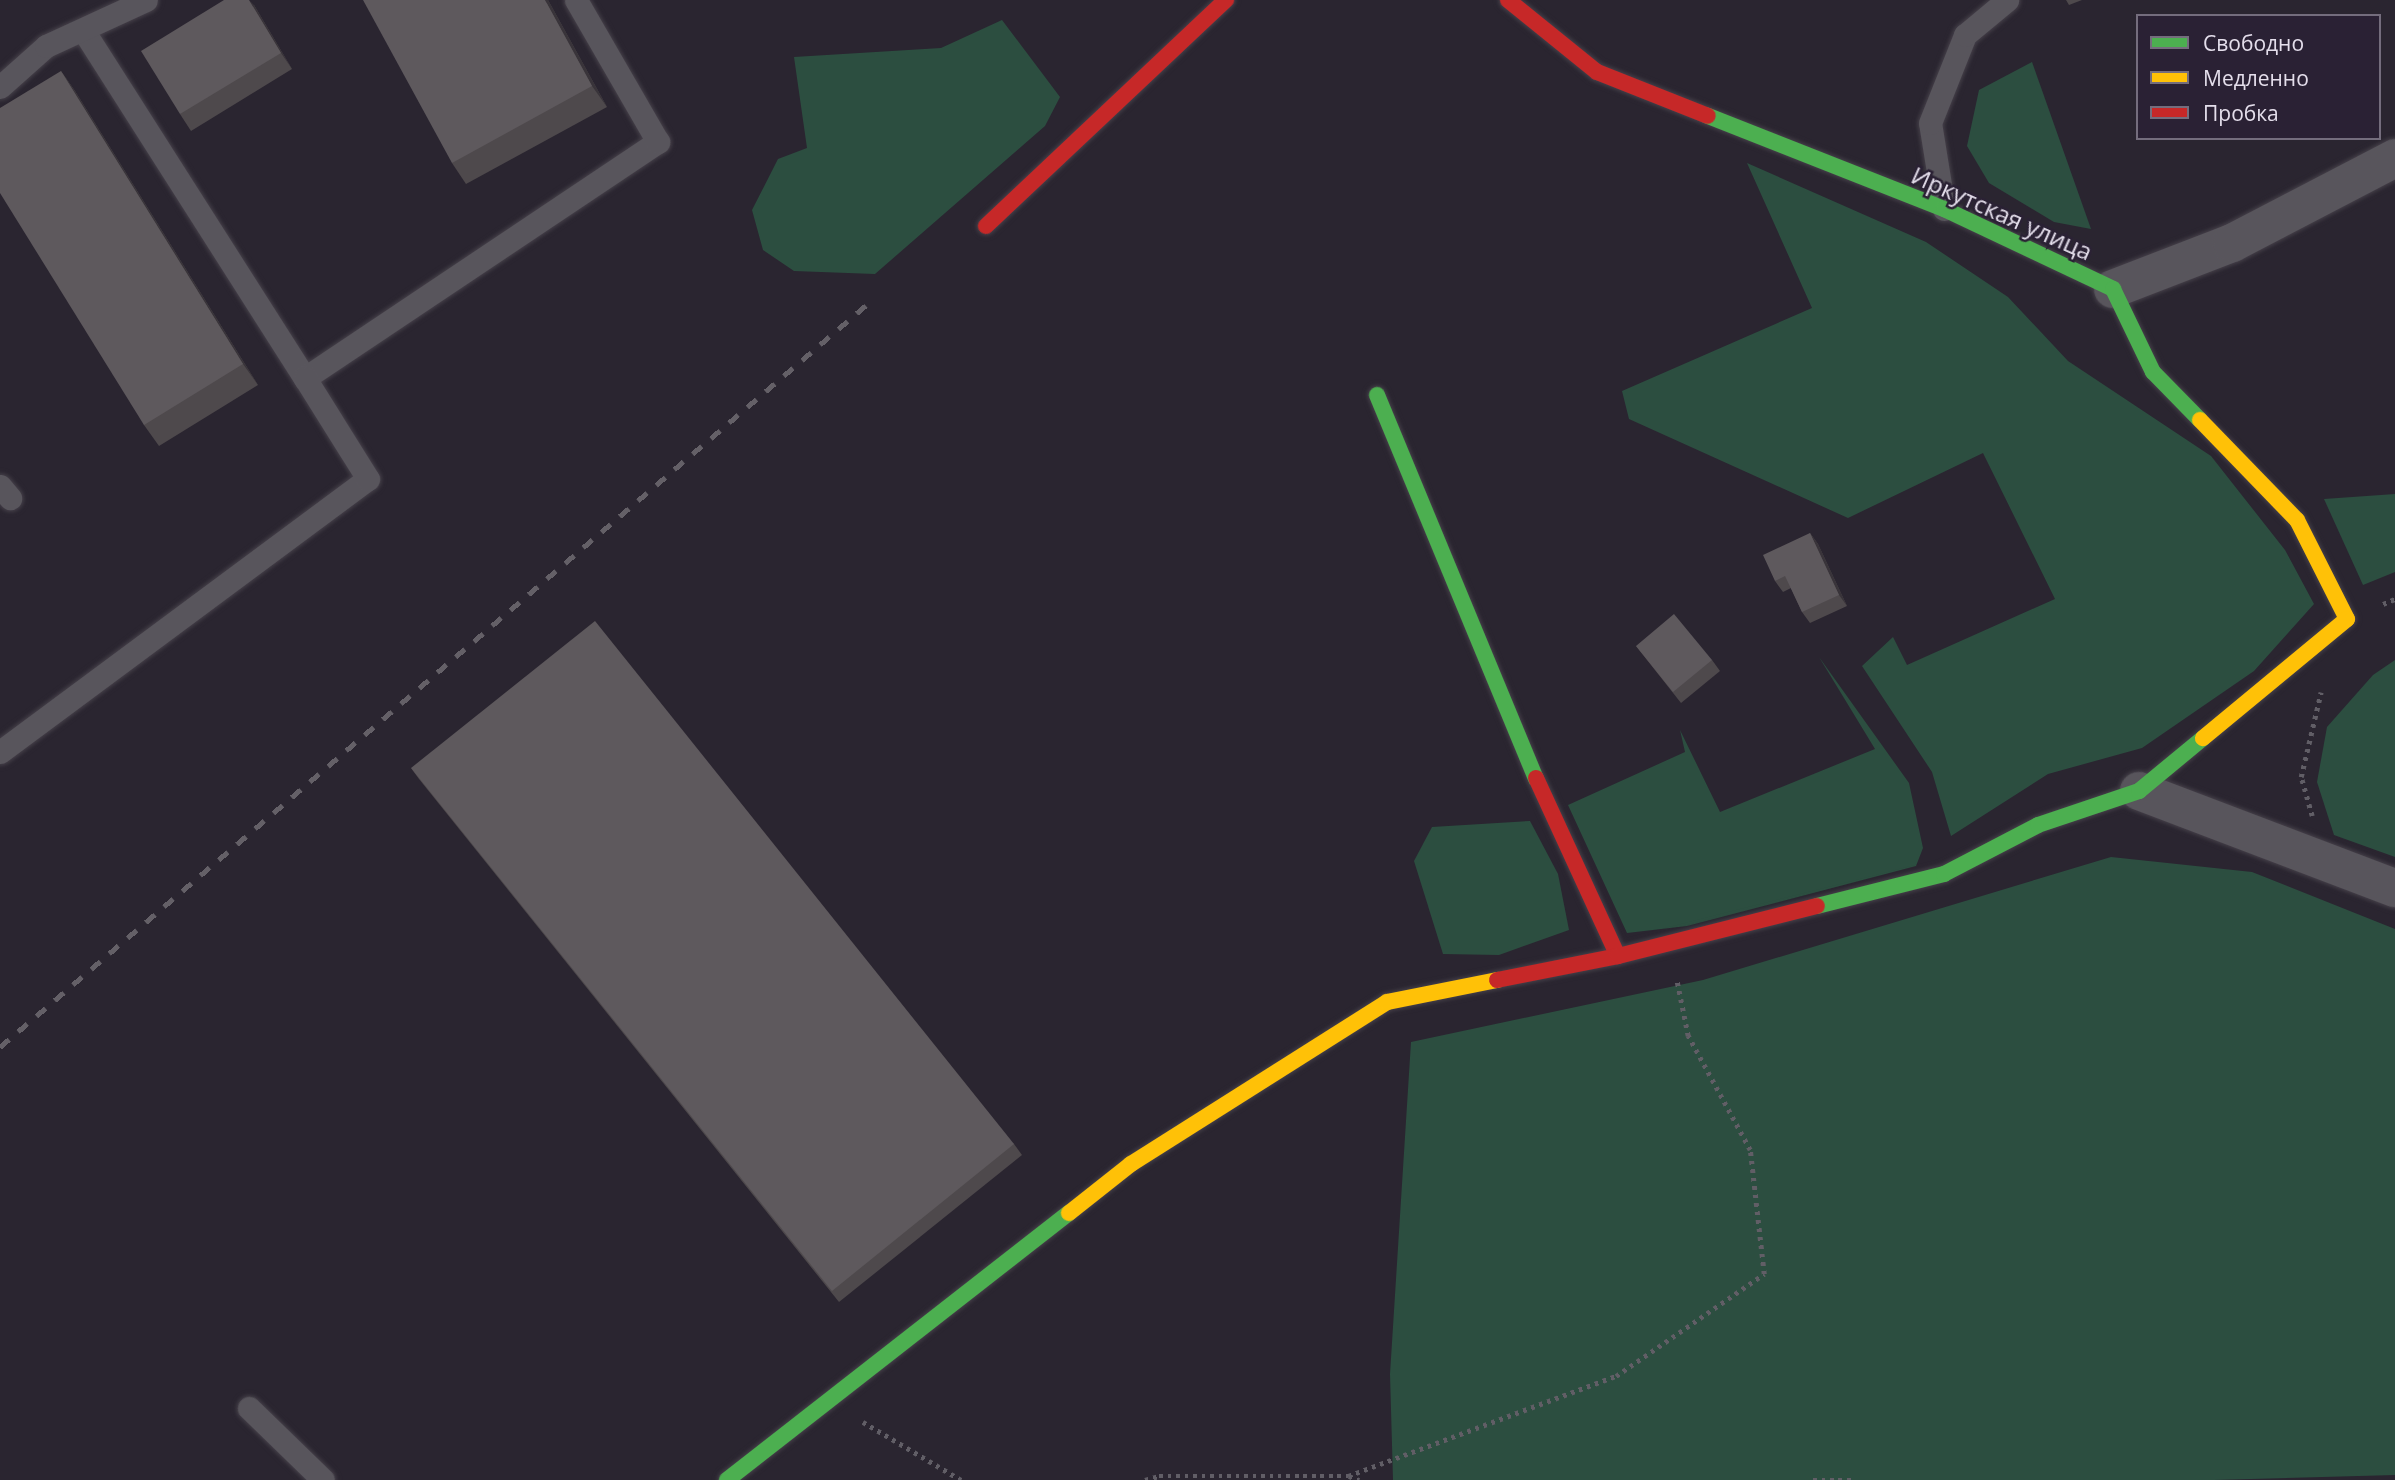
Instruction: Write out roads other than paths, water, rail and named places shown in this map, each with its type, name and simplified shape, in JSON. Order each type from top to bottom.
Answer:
[{"type":"street","points":[[986,226],[1226,0]]},
{"type":"street","name":"Иркутская улица","points":[[1508,0],[1597,72],[1944,209],[2113,289],[2154,372],[2298,520],[2347,619],[2140,791]]},
{"type":"street","points":[[2113,289],[2232,243],[2395,158]]},
{"type":"street","points":[[1377,395],[1539,786],[1618,956]]},
{"type":"street","points":[[727,1480],[1131,1164],[1387,1002],[1618,956],[1944,874],[2038,825],[2140,791],[2395,888]]},
{"type":"lane","points":[[0,87],[46,46],[146,0]]},
{"type":"lane","points":[[305,378],[658,142],[576,0]]},
{"type":"lane","points":[[1944,209],[1930,123],[1965,35],[2007,0]]},
{"type":"lane","points":[[0,752],[368,479],[83,30]]},
{"type":"lane","points":[[249,1408],[323,1480]]},
{"type":"railway","points":[[0,1047],[871,301]]}]
